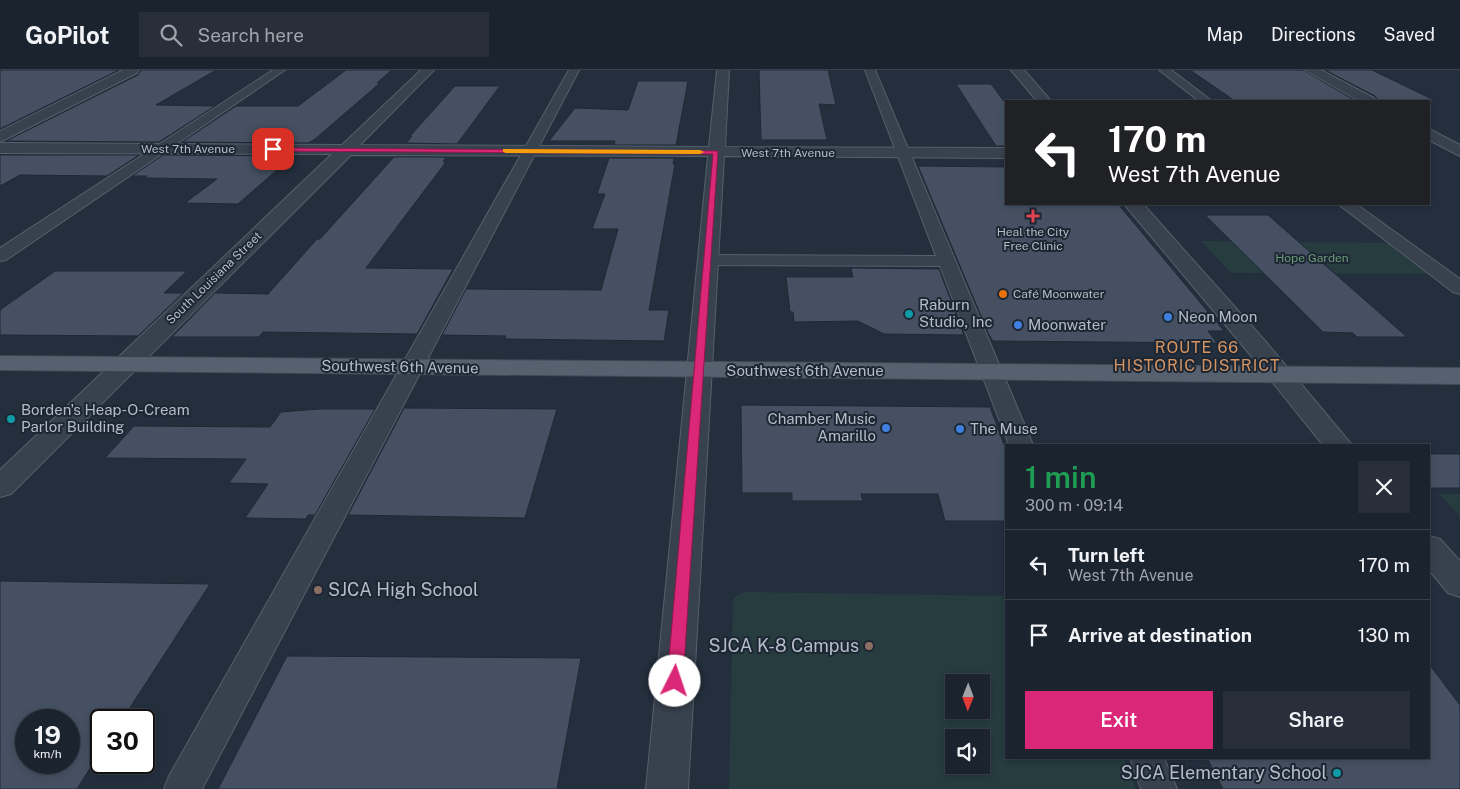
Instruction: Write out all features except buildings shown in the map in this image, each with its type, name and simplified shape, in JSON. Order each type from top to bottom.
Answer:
[{"type":"main road","name":"Southwest 6th Avenue","points":[[0,363],[1460,376]]},
{"type":"street","points":[[0,137],[133,70]]},
{"type":"street","name":"South Louisiana Street","points":[[0,487],[428,70]]},
{"type":"street","points":[[667,789],[722,70]]},
{"type":"street","points":[[1017,70],[1043,100]]},
{"type":"street","points":[[1311,70],[1367,100]]},
{"type":"street","points":[[1430,135],[1460,151]]},
{"type":"street","name":"West 7th Avenue","points":[[0,148],[1005,153]]},
{"type":"street","points":[[1436,155],[1460,155]]},
{"type":"street","points":[[1134,205],[1337,444]]},
{"type":"street","points":[[1430,549],[1460,584]]},
{"type":"lane","points":[[0,256],[280,70]]},
{"type":"lane","points":[[182,789],[574,70]]},
{"type":"lane","points":[[870,70],[1021,444]]},
{"type":"lane","points":[[1164,70],[1205,100]]},
{"type":"lane","points":[[1347,205],[1460,288]]},
{"type":"lane","points":[[708,260],[946,261]]},
{"type":"lane","points":[[1147,759],[1159,789]]},
{"type":"green space","name":"Hope Garden","points":[[1201,241],[1388,243],[1428,274],[1231,273]]},
{"type":"green space","points":[[1439,494],[1460,494],[1460,516]]},
{"type":"green space","name":"SJCA K-8 Campus","points":[[744,592],[1005,596],[1005,759],[1124,759],[1136,789],[729,789],[733,598]]},
{"type":"slow traffic","points":[[506,151],[700,152]]},
{"type":"place","name":"Heal the City Free Clinic","points":[[1033,216]]},
{"type":"place","name":"Café Moonwater","points":[[1003,294]]},
{"type":"place","name":"Raburn Studio, Inc","points":[[909,314]]},
{"type":"place","name":"Neon Moon","points":[[1168,317]]},
{"type":"place","name":"Moonwater","points":[[1018,325]]},
{"type":"place","name":"Borden's Heap-O-Cream Parlor Building","points":[[11,419]]},
{"type":"place","name":"Chamber Music Amarillo","points":[[886,428]]},
{"type":"place","name":"The Muse","points":[[960,429]]},
{"type":"place","name":"SJCA High School","points":[[318,590]]},
{"type":"place","name":"SJCA K-8 Campus","points":[[869,646]]},
{"type":"place","name":"SJCA Elementary School","points":[[1337,773]]},
{"type":"district","name":"ROUTE 66 HISTORIC DISTRICT","points":[[1197,356]]},
{"type":"route","points":[[273,149],[716,152],[675,681]]}]
